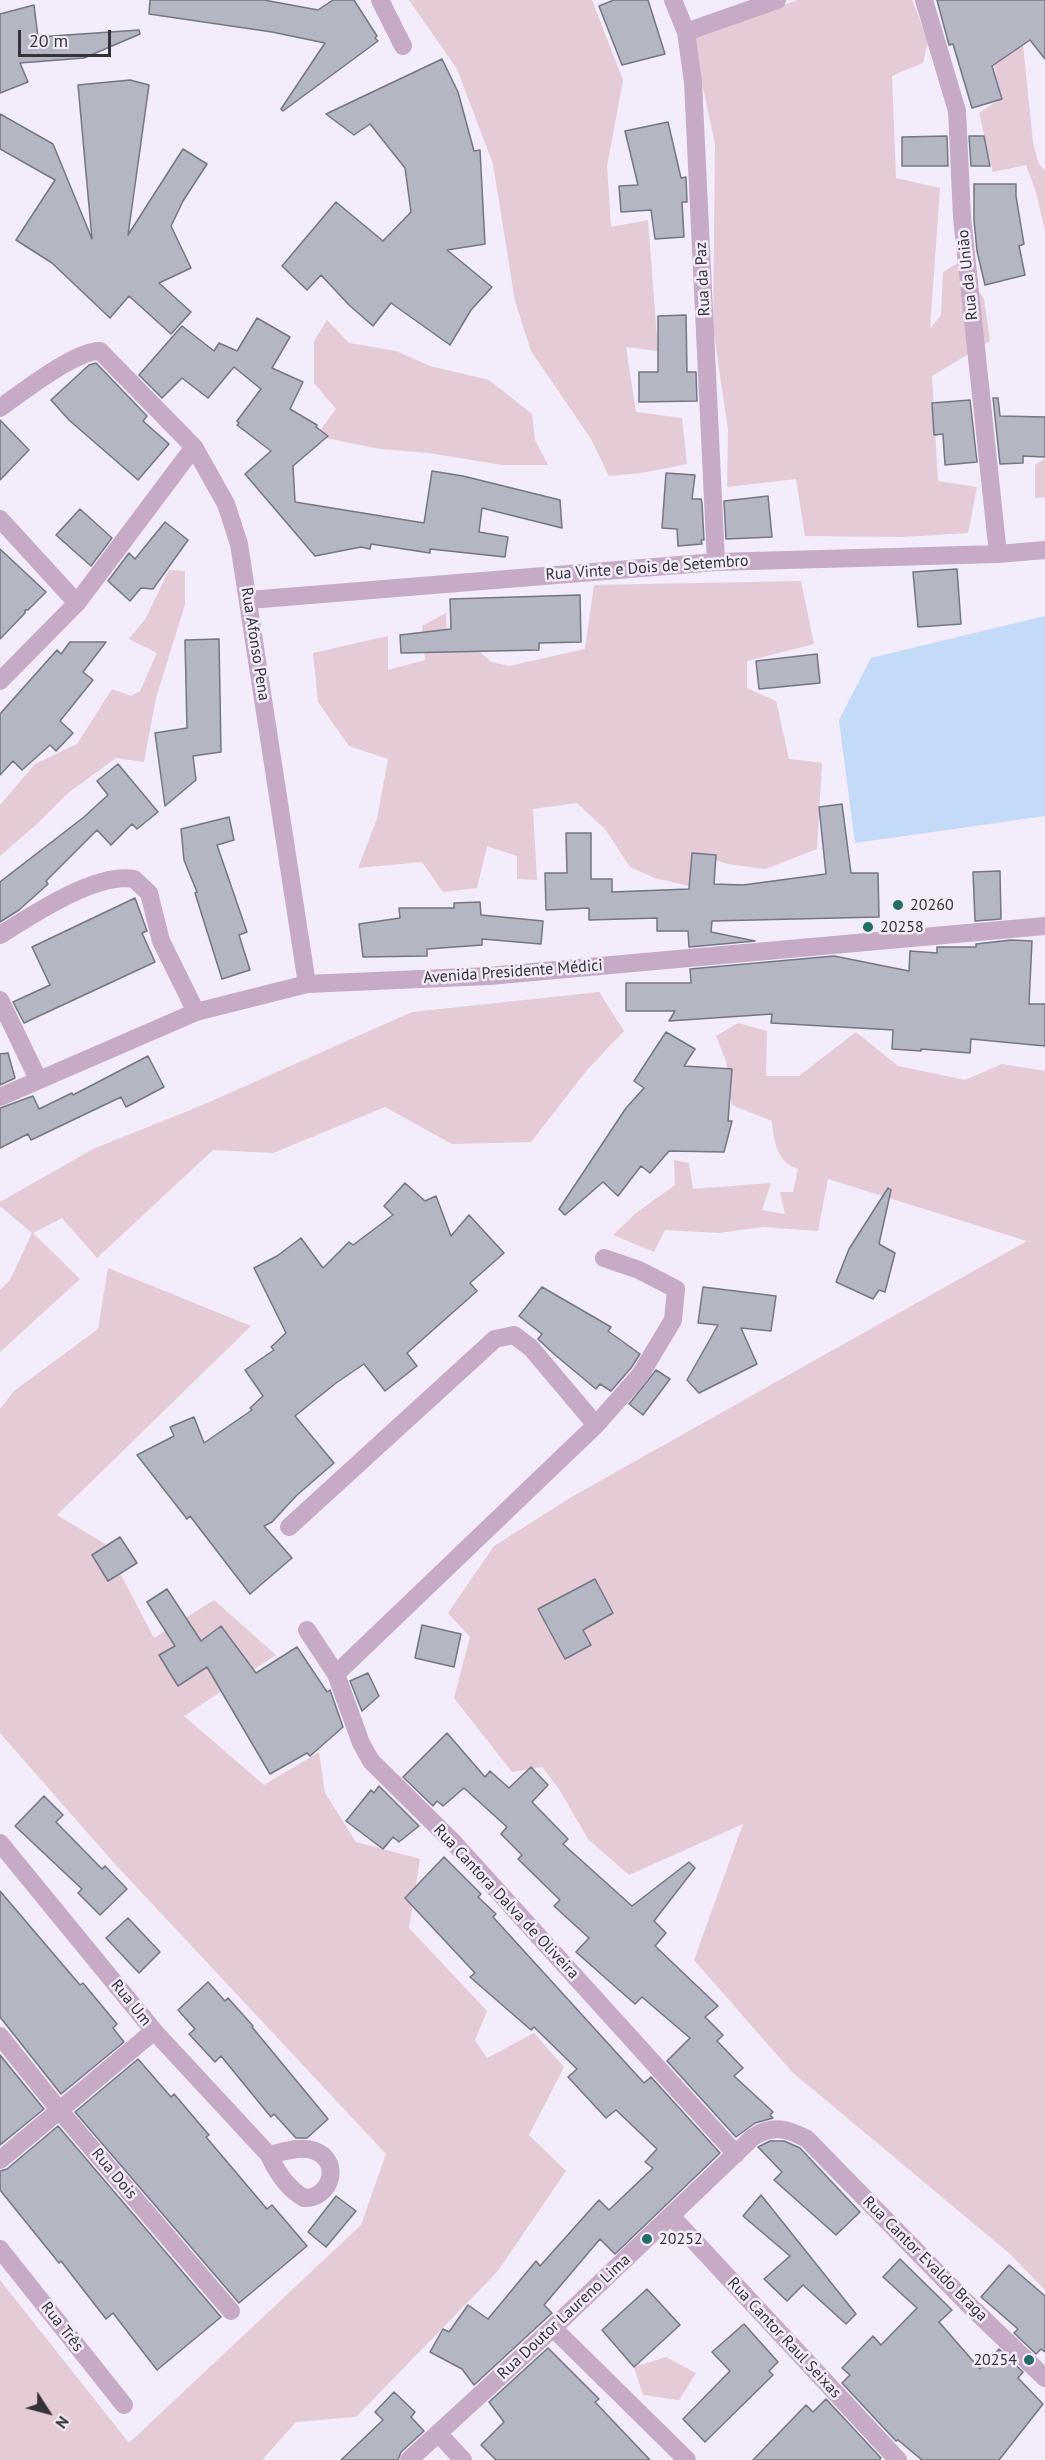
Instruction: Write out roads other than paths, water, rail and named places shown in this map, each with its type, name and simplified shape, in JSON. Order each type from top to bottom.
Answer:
[{"type":"street","points":[[380,0],[403,46]]},
{"type":"street","name":"Rua da Paz","points":[[673,0],[686,32],[693,82],[716,562]]},
{"type":"street","points":[[686,32],[777,0]]},
{"type":"street","name":"Rua da União","points":[[924,0],[957,111],[962,217],[998,554]]},
{"type":"street","name":"Rua Afonso Pena","points":[[0,408],[37,381],[86,353],[100,351],[108,356],[194,447],[226,504],[239,544],[249,600],[307,984]]},
{"type":"street","points":[[0,681],[77,603],[194,447]]},
{"type":"street","points":[[0,519],[77,603]]},
{"type":"street","name":"Rua Vinte e Dois de Setembro","points":[[249,600],[716,562],[998,554],[1045,550]]},
{"type":"street","points":[[0,935],[41,909],[90,886],[124,878],[138,880],[149,893],[161,941],[196,1012]]},
{"type":"street","name":"Avenida Presidente Médici","points":[[0,1097],[196,1012],[307,984],[489,976],[1045,926]]},
{"type":"street","points":[[0,1000],[38,1079]]},
{"type":"street","points":[[336,1674],[596,1425],[640,1375],[673,1320],[676,1289],[639,1270],[604,1258]]},
{"type":"street","points":[[289,1527],[495,1339],[514,1335],[531,1348],[596,1425]]},
{"type":"street","name":"Rua Cantora Dalva de Oliveira","points":[[307,1630],[336,1674],[357,1733],[371,1761],[454,1843],[736,2154]]},
{"type":"street","name":"Rua Um","points":[[0,1844],[154,2031],[269,2155]]},
{"type":"street","points":[[0,2160],[154,2031]]},
{"type":"street","name":"Rua Dois","points":[[0,2036],[60,2111],[231,2311]]},
{"type":"street","name":"Rua Doutor Laureno Lima","points":[[409,2460],[554,2328],[753,2137],[771,2128],[790,2130],[807,2139]]},
{"type":"street","name":"Rua Cantor Evaldo Braga","points":[[807,2139],[969,2305],[1045,2378]]},
{"type":"street","name":"Rua Cantor Raul Seixas","points":[[671,2216],[898,2460]]},
{"type":"street","name":"Rua Três","points":[[0,2249],[124,2404]]},
{"type":"street","points":[[554,2328],[687,2460]]},
{"type":"street","points":[[439,2434],[463,2460]]},
{"type":"water","points":[[1045,616],[1045,816],[855,843],[839,720],[871,658]]},
{"type":"place","name":"20260","points":[[898,905]]},
{"type":"place","name":"20258","points":[[868,927]]},
{"type":"place","name":"20252","points":[[647,2239]]},
{"type":"place","name":"20254","points":[[1029,2360]]}]
